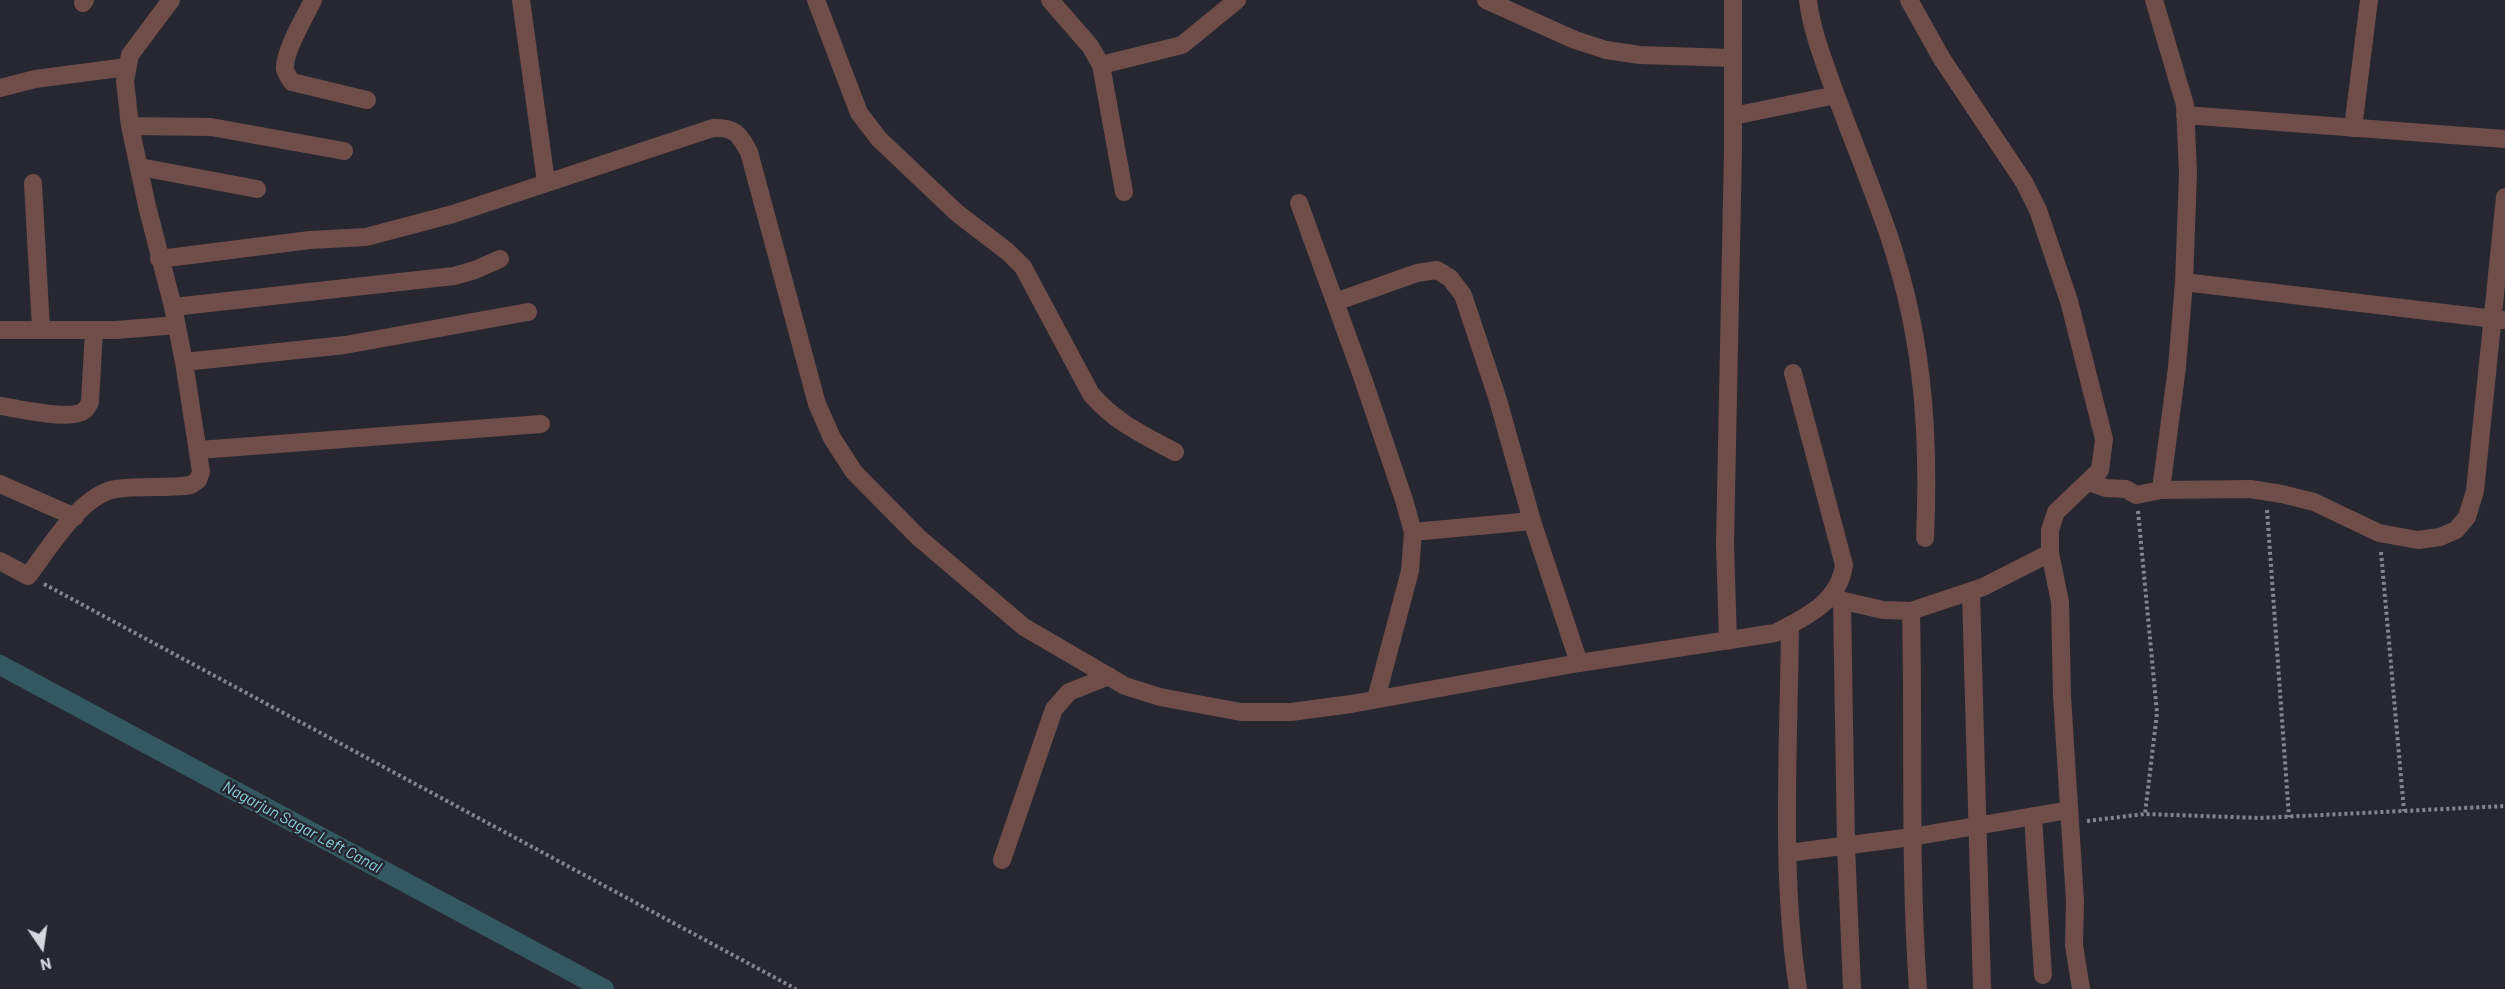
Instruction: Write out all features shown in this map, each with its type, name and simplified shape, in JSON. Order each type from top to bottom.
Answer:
[{"type":"street","points":[[0,561],[28,576],[91,499],[114,489],[191,485],[198,480],[201,472],[177,325],[159,259],[130,126],[124,81],[130,55],[171,0]]},
{"type":"street","points":[[313,0],[288,55],[285,67],[287,76],[292,82],[367,100]]},
{"type":"street","points":[[522,0],[546,182]]},
{"type":"street","points":[[1050,0],[1090,46],[1101,66],[1124,192]]},
{"type":"street","points":[[1101,66],[1182,45],[1237,0]]},
{"type":"street","points":[[1486,0],[1575,40],[1606,50],[1640,55],[1733,58]]},
{"type":"street","points":[[1728,641],[1725,544],[1728,453],[1732,0]]},
{"type":"street","points":[[1808,0],[1819,47],[1898,263],[1919,358],[1927,431],[1925,537]]},
{"type":"street","points":[[1909,0],[1942,59],[2024,182],[2038,210],[2069,301],[2104,439],[2100,470],[2056,512],[2050,530],[2050,553],[2060,602],[2062,696],[2075,901],[2073,945],[2081,989]]},
{"type":"street","points":[[2154,0],[2185,105],[2188,174],[2184,282],[2177,368],[2161,490]]},
{"type":"street","points":[[2353,128],[2368,0]]},
{"type":"street","points":[[813,2],[859,113],[879,139],[957,213],[1008,252],[1023,267],[1090,394],[1106,411],[1125,426],[1175,452]]},
{"type":"street","points":[[0,88],[35,79],[128,67]]},
{"type":"street","points":[[1732,116],[1836,95]]},
{"type":"street","points":[[2185,115],[2505,139]]},
{"type":"street","points":[[130,126],[211,127],[344,151]]},
{"type":"street","points":[[159,259],[310,240],[366,237],[453,214],[713,128],[728,127],[740,136],[749,152],[817,404],[832,438],[854,472],[918,537],[1024,627],[1125,686],[1160,697],[1242,712],[1291,712],[1579,663],[1774,633],[1837,599],[1883,610],[1911,611],[1971,592],[2050,553]]},
{"type":"street","points":[[140,166],[257,189]]},
{"type":"street","points":[[33,183],[40,329]]},
{"type":"street","points":[[2090,482],[2106,488],[2126,489],[2136,495],[2161,490],[2250,489],[2266,491],[2314,502],[2379,533],[2418,540],[2440,537],[2456,530],[2467,517],[2475,491],[2499,320],[2505,197]]},
{"type":"street","points":[[1299,203],[1404,500],[1413,532],[1410,571],[1376,699]]},
{"type":"street","points":[[173,307],[454,276],[500,259]]},
{"type":"street","points":[[1335,302],[1417,273],[1437,270],[1450,278],[1463,295],[1495,390],[1532,521],[1579,663]]},
{"type":"street","points":[[2184,282],[2499,320]]},
{"type":"street","points":[[184,362],[345,345],[528,312]]},
{"type":"street","points":[[0,330],[94,330],[177,325]]},
{"type":"street","points":[[0,406],[62,415],[79,413],[86,409],[90,402],[94,330]]},
{"type":"street","points":[[1793,372],[1844,565],[1837,599],[1852,989]]},
{"type":"street","points":[[199,450],[541,424]]},
{"type":"street","points":[[0,484],[75,517]]},
{"type":"street","points":[[1413,532],[1532,521]]},
{"type":"street","points":[[1971,592],[1982,988]]},
{"type":"street","points":[[1911,611],[1914,736],[1912,837],[1918,989]]},
{"type":"street","points":[[1790,625],[1788,853],[1792,953],[1798,989]]},
{"type":"street","points":[[1002,860],[1054,708],[1069,692],[1109,676]]},
{"type":"street","points":[[1788,853],[1912,837],[2033,816],[2070,816]]},
{"type":"street","points":[[2033,816],[2043,975]]},
{"type":"path","points":[[2266,491],[2289,817]]},
{"type":"path","points":[[2136,495],[2157,713],[2145,814]]},
{"type":"path","points":[[2379,533],[2404,811]]},
{"type":"path","points":[[28,576],[796,989]]},
{"type":"path","points":[[2070,816],[2145,814],[2260,818],[2505,806]]},
{"type":"waterway","name":"Nagarjun Sagar Left Canal","points":[[0,665],[604,989]]}]
